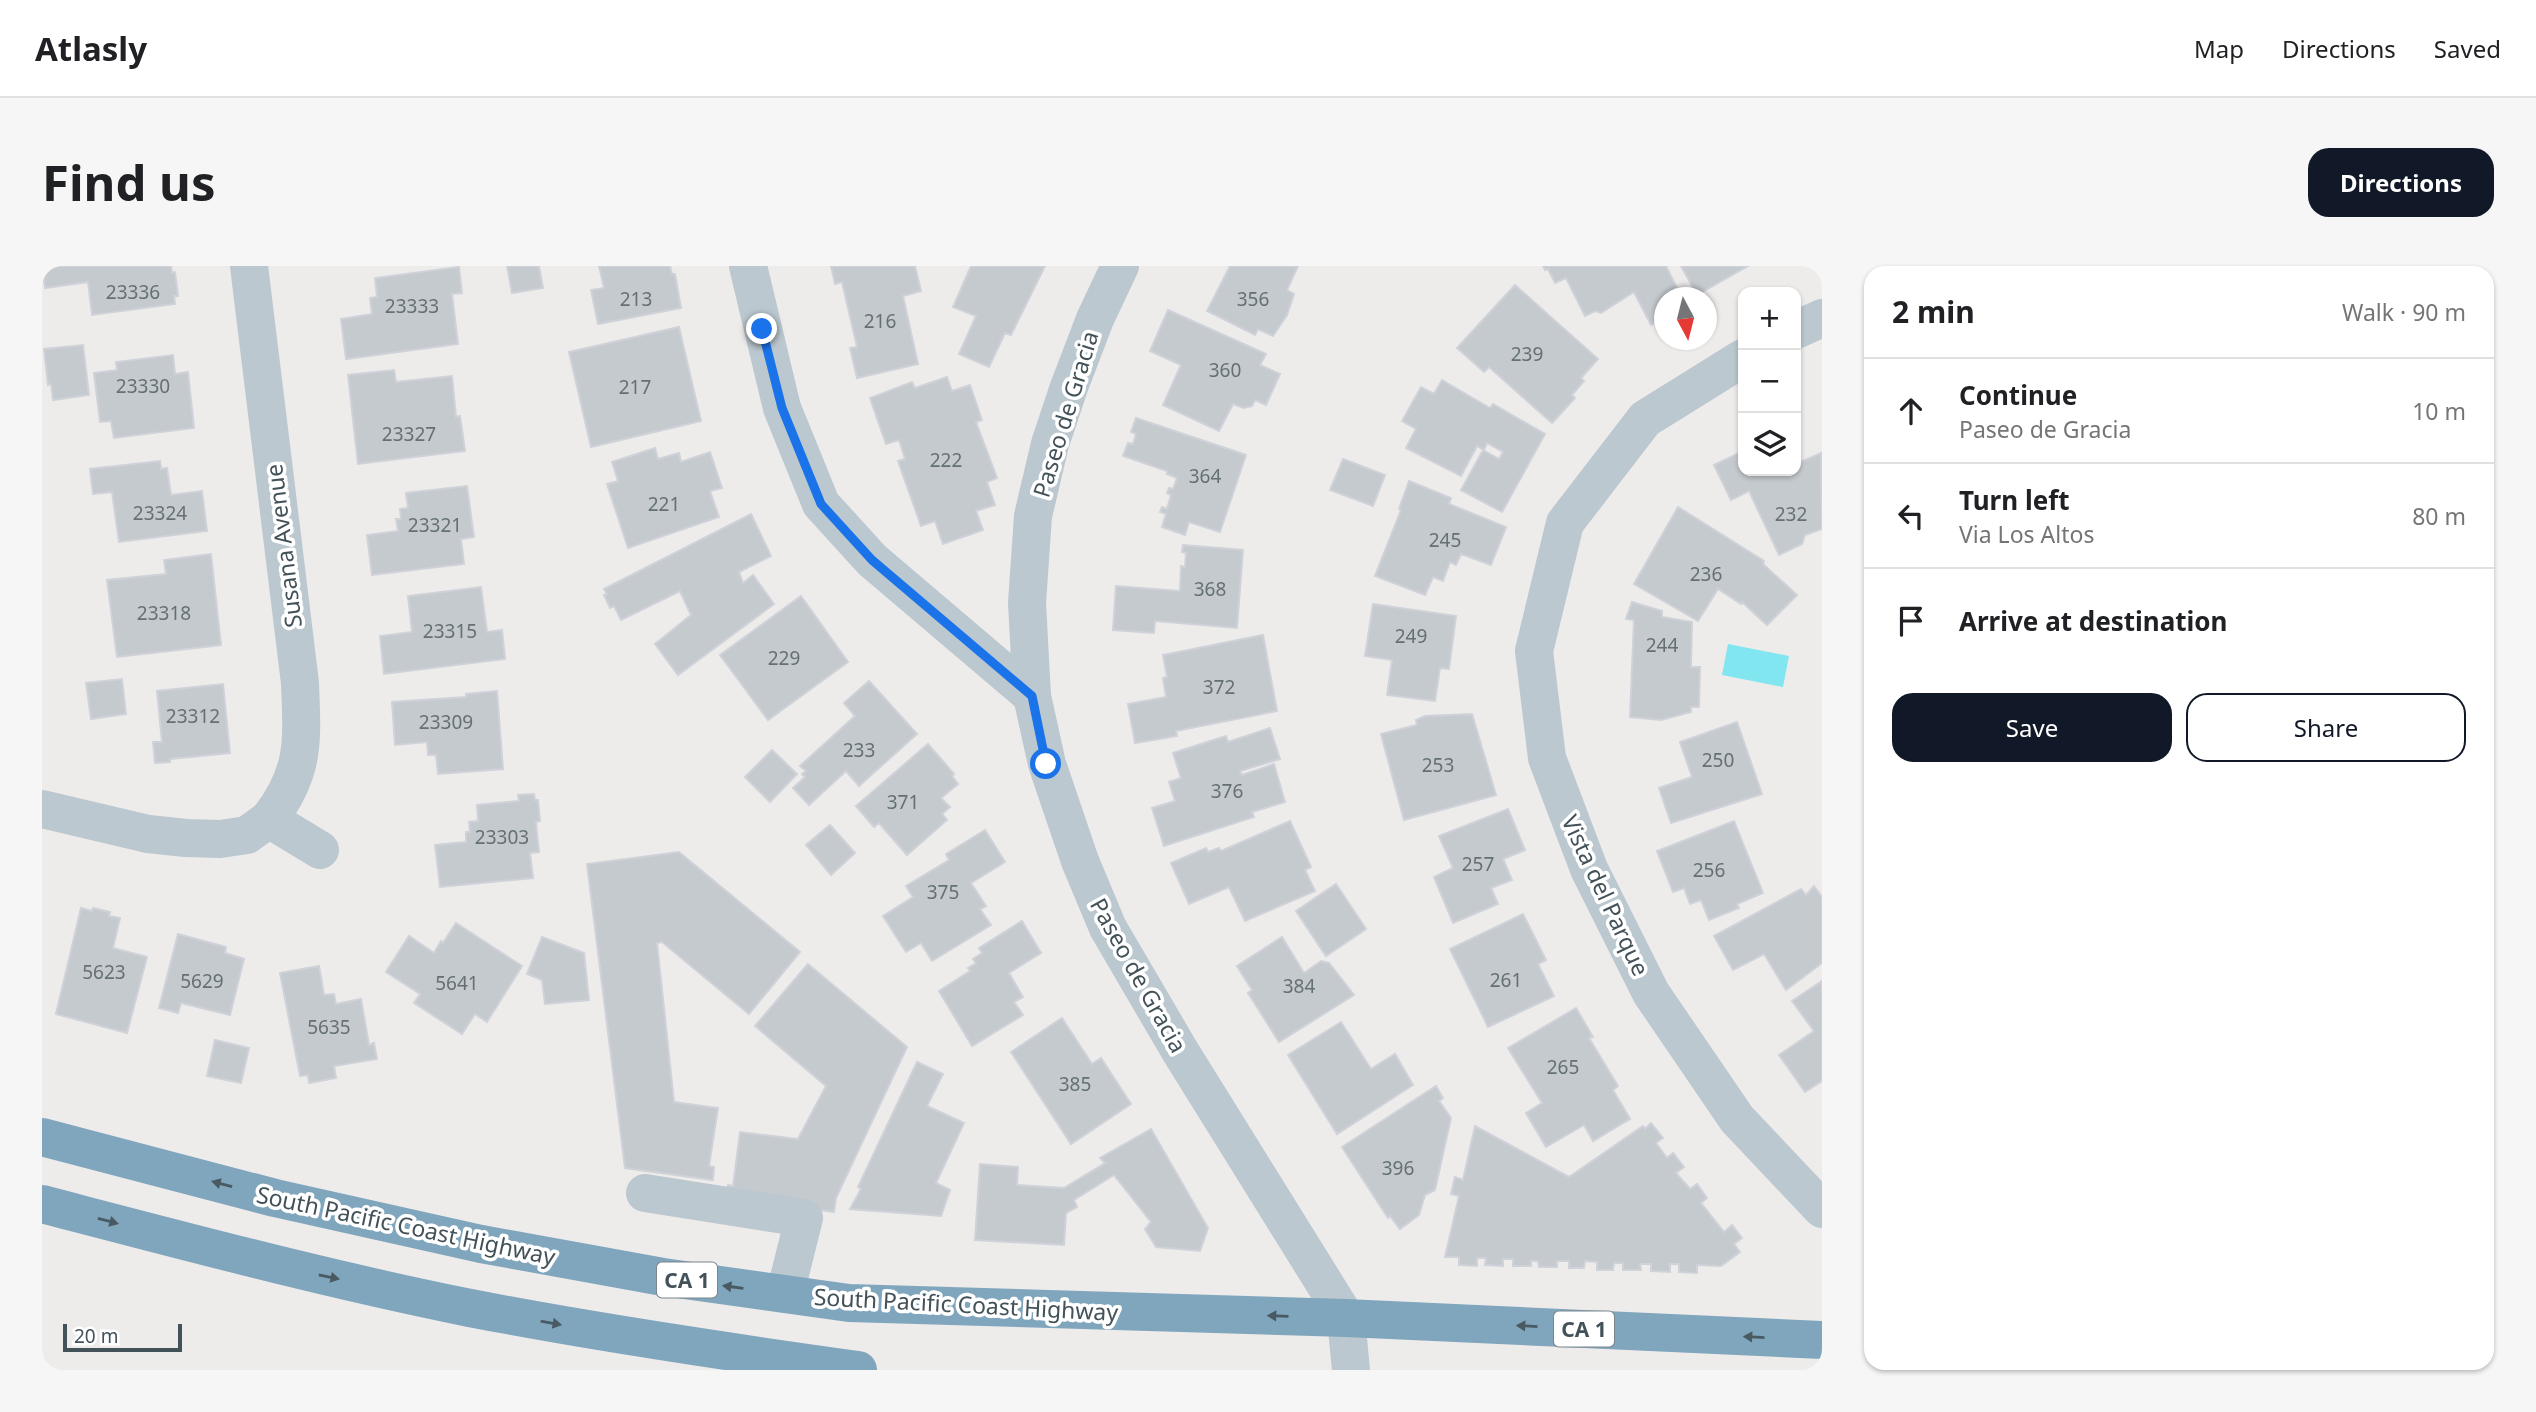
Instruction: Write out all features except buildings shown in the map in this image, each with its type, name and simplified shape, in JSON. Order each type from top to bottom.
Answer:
[{"type":"highway","name":"South Pacific Coast Highway","points":[[42,1137],[275,1198],[481,1244],[663,1277],[849,1303],[1346,1318],[1822,1340]]},
{"type":"highway","points":[[42,1204],[259,1261],[469,1308],[652,1341],[858,1370]]},
{"type":"street","name":"Susana Avenue","points":[[249,266],[300,682],[302,735],[296,772],[281,803],[269,819]]},
{"type":"street","points":[[748,266],[782,408],[821,504],[872,560],[1032,696]]},
{"type":"street","name":"Paseo de Gracia","points":[[1120,266],[1095,319],[1069,387],[1050,443],[1033,516],[1027,603],[1032,696],[1046,764],[1080,861],[1108,928],[1180,1051],[1346,1318],[1351,1370]]},
{"type":"street","points":[[1801,328],[1822,318]]},
{"type":"street","name":"Vista del Parque","points":[[1738,361],[1645,419],[1565,523],[1534,651],[1547,758],[1588,869],[1651,993],[1737,1119],[1822,1209]]},
{"type":"street","points":[[42,809],[148,834],[186,838],[220,839],[247,835],[269,819],[320,850]]},
{"type":"street","points":[[645,1193],[804,1218],[785,1294]]},
{"type":"water","points":[[1728,644],[1789,656],[1783,687],[1722,675]]},
{"type":"route","points":[[762,329],[782,408],[821,504],[872,560],[1032,696],[1046,764]]}]
